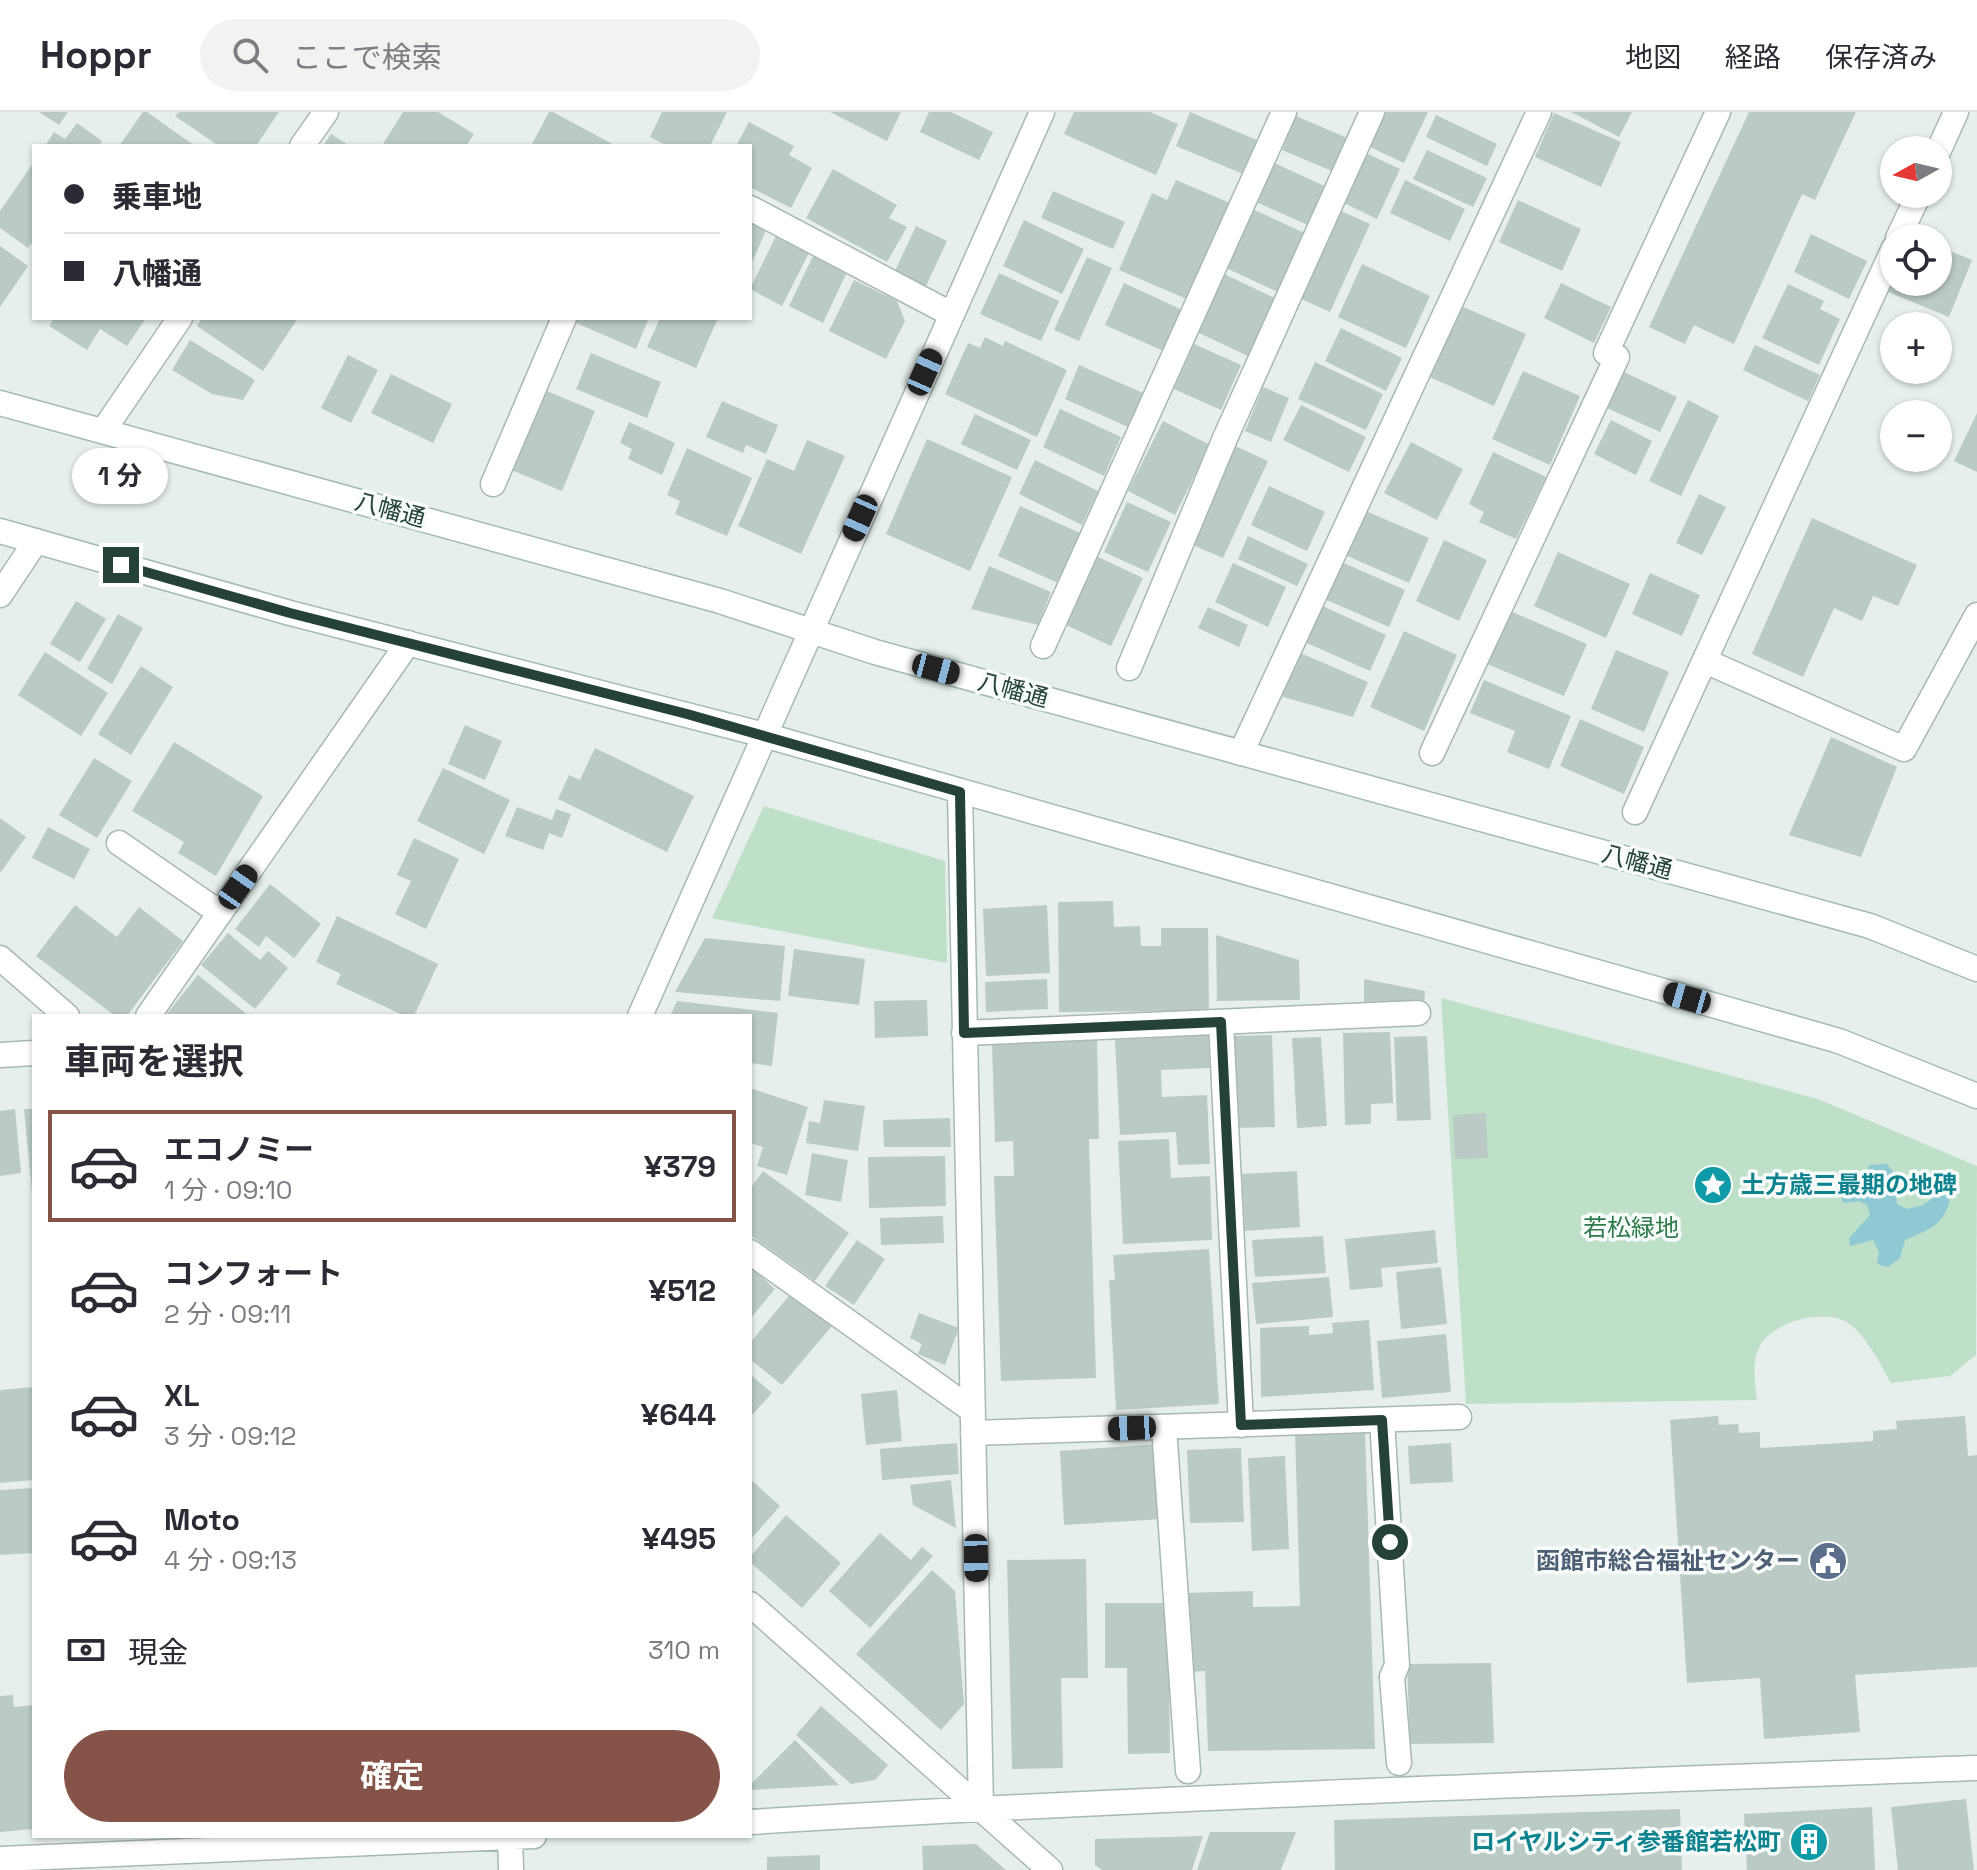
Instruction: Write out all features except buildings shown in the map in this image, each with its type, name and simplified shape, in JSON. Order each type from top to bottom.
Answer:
[{"type":"street","points":[[303,144],[326,112]]},
{"type":"street","points":[[641,1014],[1042,112]]},
{"type":"street","points":[[1043,646],[1284,112]]},
{"type":"street","points":[[1129,668],[1226,436],[1372,112]]},
{"type":"street","points":[[1241,753],[1539,112]]},
{"type":"street","points":[[1432,753],[1617,357],[1606,353],[1718,112]]},
{"type":"street","points":[[1945,136],[1956,112]]},
{"type":"street","points":[[752,209],[951,314]]},
{"type":"street","points":[[1635,812],[1880,279]]},
{"type":"street","points":[[103,431],[179,320]]},
{"type":"street","points":[[493,484],[563,320]]},
{"type":"street","name":"八幡通","points":[[0,403],[720,601],[809,631],[1870,926],[1977,969]]},
{"type":"street","points":[[0,531],[408,643],[764,735],[1839,1041],[1977,1096]]},
{"type":"street","points":[[0,595],[36,541]]},
{"type":"street","points":[[1705,661],[1904,749],[1977,615]]},
{"type":"street","points":[[149,1014],[408,643]]},
{"type":"street","points":[[960,792],[981,1808]]},
{"type":"street","points":[[119,843],[220,913]]},
{"type":"street","points":[[0,958],[65,1014]]},
{"type":"street","points":[[964,1033],[1418,1013]]},
{"type":"street","points":[[1221,1022],[1241,1425]]},
{"type":"street","points":[[0,1055],[32,1053]]},
{"type":"street","points":[[752,1254],[972,1422],[1164,1427],[1459,1417]]},
{"type":"street","points":[[1382,1420],[1397,1665],[1392,1677],[1399,1763]]},
{"type":"street","points":[[1164,1427],[1188,1771]]},
{"type":"street","points":[[752,1606],[1050,1870]]},
{"type":"street","points":[[752,1822],[1394,1789],[1977,1768]]},
{"type":"street","points":[[0,1859],[494,1838]]},
{"type":"street","points":[[511,1870],[518,1838]]},
{"type":"green space","points":[[764,806],[945,861],[947,963],[712,918]]},
{"type":"green space","name":"若松緑地","points":[[1441,998],[1818,1099],[1977,1166],[1976,1355],[1950,1376],[1891,1383],[1861,1335],[1848,1323],[1813,1317],[1776,1330],[1760,1346],[1755,1366],[1757,1400],[1466,1404]]},
{"type":"water","points":[[1887,1164],[1894,1173],[1897,1204],[1907,1209],[1923,1205],[1942,1192],[1950,1200],[1939,1221],[1928,1230],[1905,1240],[1900,1258],[1888,1267],[1877,1264],[1879,1252],[1873,1240],[1850,1246],[1849,1238],[1870,1215],[1867,1205],[1859,1201],[1843,1203],[1840,1189],[1851,1174],[1866,1177],[1869,1165]]},
{"type":"place","name":"土方歳三最期の地碑","points":[[1713,1185]]},
{"type":"place","name":"函館市総合福祉センター","points":[[1828,1561]]},
{"type":"place","name":"ロイヤルシティ参番館若松町","points":[[1809,1842]]},
{"type":"route","points":[[121,565],[290,613],[687,714],[960,792],[964,1033],[1221,1022],[1241,1425],[1382,1420],[1390,1542]]}]
